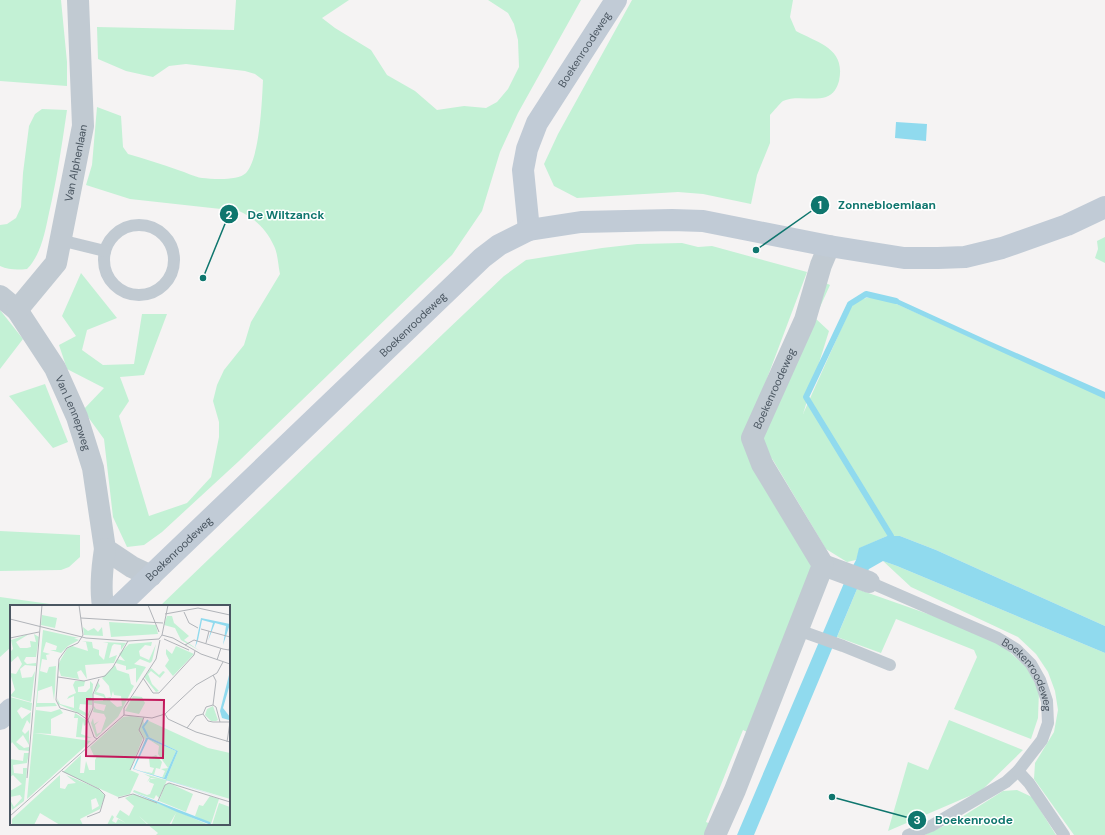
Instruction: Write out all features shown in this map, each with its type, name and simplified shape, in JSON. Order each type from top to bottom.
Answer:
[{"type":"main road","name":"Boekenroodeweg","points":[[120,605],[482,258],[499,245],[529,230],[523,170],[527,149],[537,123],[616,0]]},
{"type":"main road","points":[[529,230],[581,222],[672,220],[703,221],[829,246],[904,258],[965,257],[1002,248],[1067,226],[1105,207]]},
{"type":"main road","points":[[0,719],[10,710]]},
{"type":"street","name":"Van Alphenlaan","points":[[17,310],[56,263],[83,126],[78,0]]},
{"type":"street","name":"Boekenroodeweg","points":[[829,246],[821,266],[805,320],[752,438],[762,464],[823,565],[869,582]]},
{"type":"street","name":"Van Lennepweg","points":[[0,296],[17,310],[55,368],[77,417],[93,468],[105,549],[101,570],[103,605]]},
{"type":"street","points":[[105,549],[132,567],[151,576]]},
{"type":"street","points":[[715,835],[805,632],[823,565]]},
{"type":"lane","points":[[139,225],[150,227],[160,232],[168,241],[173,251],[174,263],[171,274],[165,283],[156,291],[145,295],[133,295],[122,292],[113,284],[106,274],[104,263],[105,251],[117,232],[128,227],[139,225]]},
{"type":"lane","points":[[60,240],[105,251]]},
{"type":"lane","name":"Boekenroodeweg","points":[[869,582],[998,638],[1016,649],[1031,664],[1040,680],[1047,701],[1048,723],[1042,740],[1018,771],[1006,782],[931,826],[909,835]]},
{"type":"lane","points":[[805,632],[890,665]]},
{"type":"lane","points":[[1018,771],[1029,783],[1064,835]]},
{"type":"green space","points":[[0,0],[61,0],[67,62],[67,86],[0,81]]},
{"type":"green space","points":[[236,0],[349,0],[322,18],[335,28],[371,50],[387,75],[415,91],[437,110],[464,106],[486,108],[497,102],[508,89],[519,67],[518,40],[514,24],[508,13],[488,0],[581,0],[518,113],[500,152],[482,211],[452,255],[239,461],[162,532],[144,545],[127,547],[113,517],[104,439],[83,410],[104,388],[67,369],[59,345],[76,336],[62,316],[81,273],[117,318],[87,330],[82,350],[103,365],[134,364],[142,314],[167,314],[144,375],[120,377],[129,401],[119,416],[149,516],[187,503],[211,477],[219,437],[219,422],[213,401],[217,385],[224,370],[244,345],[251,322],[280,274],[275,249],[268,235],[255,221],[239,211],[130,199],[86,185],[92,165],[97,107],[121,116],[123,147],[128,154],[199,177],[225,179],[242,176],[251,166],[257,142],[262,101],[263,80],[255,74],[245,71],[186,64],[169,66],[153,77],[126,71],[98,59],[97,27],[234,30]]},
{"type":"green space","points":[[632,0],[793,0],[790,17],[796,31],[821,43],[834,54],[838,61],[840,70],[839,81],[836,88],[829,96],[821,98],[788,99],[781,102],[770,115],[770,143],[757,175],[751,204],[703,194],[678,192],[577,198],[554,186],[544,164],[558,134]]},
{"type":"green space","points":[[42,109],[67,110],[57,174],[42,243],[36,257],[27,269],[16,270],[0,266],[0,225],[7,224],[16,218],[21,207],[23,173],[29,126],[35,114]]},
{"type":"green space","points":[[1105,237],[1105,263],[1095,258],[1098,249],[1097,241]]},
{"type":"green space","points":[[682,243],[698,247],[712,246],[807,272],[754,413],[810,556],[812,578],[749,733],[743,730],[706,822],[713,825],[709,835],[156,835],[158,833],[148,825],[230,825],[230,605],[161,605],[504,276],[526,260],[637,244]]},
{"type":"green space","points":[[813,277],[830,285],[815,318],[829,331],[803,414],[851,307],[865,298],[880,299],[892,302],[1105,397],[1105,626],[936,550],[900,536],[887,536],[860,548],[856,560],[847,562],[826,549],[758,435]]},
{"type":"green space","points":[[0,310],[23,339],[0,369]]},
{"type":"green space","points":[[45,384],[68,442],[53,448],[9,396]]},
{"type":"green space","points":[[0,531],[80,535],[80,557],[69,567],[61,570],[0,571]]},
{"type":"green space","points":[[883,561],[1105,653],[1105,835],[1074,835],[1034,779],[1035,763],[1054,732],[1058,710],[1055,691],[1048,672],[1036,654],[1018,637],[911,587]]},
{"type":"green space","points":[[857,589],[965,627],[1001,644],[1027,668],[1039,691],[1038,718],[1031,739],[954,709],[977,657],[974,650],[896,619],[881,653],[837,637]]},
{"type":"green space","points":[[0,597],[57,605],[10,605],[10,648],[0,657]]},
{"type":"green space","points":[[949,720],[1023,750],[981,791],[888,831],[908,762],[928,770]]},
{"type":"green space","points":[[1017,790],[1032,797],[1056,835],[924,835],[957,820],[1003,791]]},
{"type":"water","points":[[896,122],[927,124],[926,141],[895,138]]},
{"type":"water","points":[[895,298],[1105,392],[1105,399],[892,302]]},
{"type":"water","points":[[887,536],[900,536],[936,550],[1105,626],[1105,653],[883,561],[869,569],[857,589],[754,835],[737,835],[844,583],[856,560],[859,548]]},
{"type":"waterway","points":[[891,536],[806,397],[850,304],[866,294],[896,301]]},
{"type":"place","name":"Zonnebloemlaan","points":[[756,250]]},
{"type":"place","name":"De Wiltzanck","points":[[203,278]]},
{"type":"place","name":"Boekenroode","points":[[832,797]]}]
